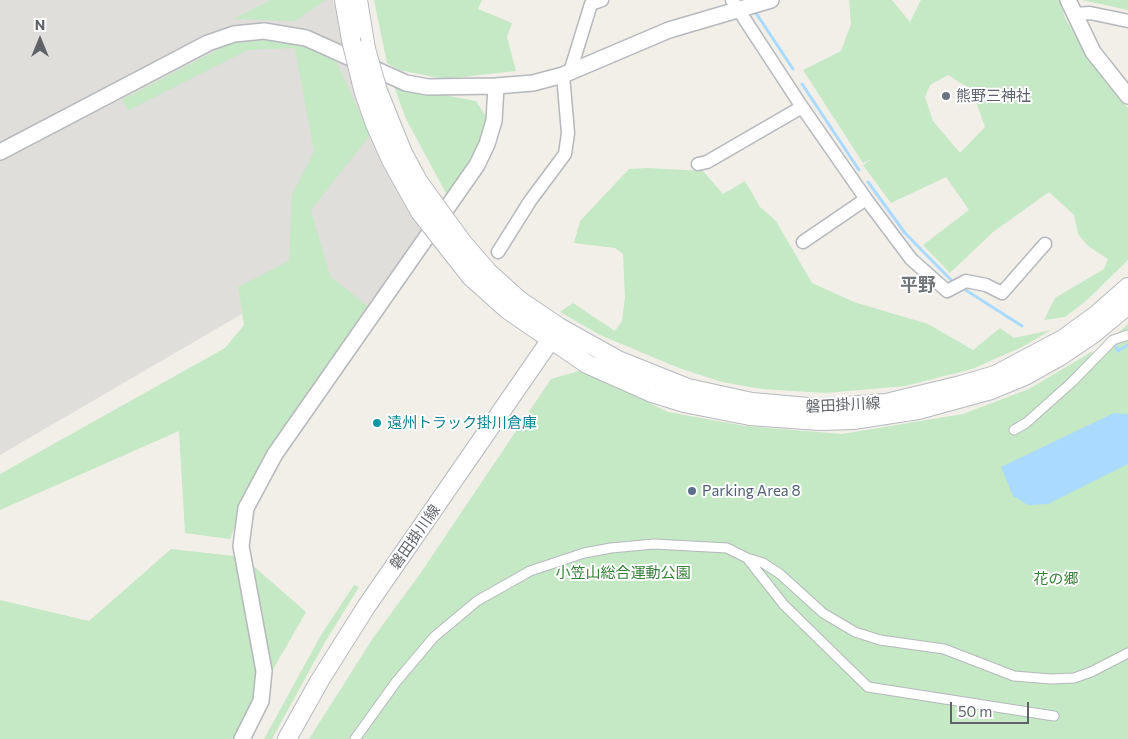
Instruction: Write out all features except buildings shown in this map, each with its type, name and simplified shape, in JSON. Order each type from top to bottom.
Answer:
[{"type":"main road","points":[[344,0],[351,40],[364,93],[391,160],[420,212],[471,277],[555,334]]},
{"type":"main road","points":[[358,0],[366,49],[378,91],[403,153],[418,180],[463,243],[514,305]]},
{"type":"main road","name":"磐田掛川線","points":[[555,334],[688,388],[785,407],[846,407],[916,397],[995,375],[1063,339],[1096,315],[1128,287]]},
{"type":"main road","name":"磐田掛川線","points":[[555,334],[586,364],[619,380],[684,404],[750,416],[786,420],[854,420],[918,410],[991,390],[1025,376],[1059,357],[1128,305]]},
{"type":"main road","name":"磐田掛川線","points":[[287,739],[320,680],[366,607],[555,334]]},
{"type":"street","points":[[0,152],[222,37],[251,32],[276,32],[306,38],[406,83],[428,87],[496,86],[533,83],[567,74],[734,5],[771,0]]},
{"type":"street","points":[[498,252],[530,201],[565,154],[568,133],[567,74],[595,1]]},
{"type":"street","points":[[734,5],[866,199],[911,258],[947,291],[966,281],[986,285],[1002,293],[1045,244]]},
{"type":"street","points":[[1071,7],[1128,21]]},
{"type":"street","points":[[1071,7],[1093,52],[1128,96]]},
{"type":"street","points":[[242,739],[261,701],[264,672],[241,546],[246,508],[275,454],[477,165],[487,144],[494,121],[496,86]]},
{"type":"street","points":[[698,164],[707,162],[802,107]]},
{"type":"street","points":[[803,242],[866,199]]},
{"type":"street","points":[[1014,430],[1026,423],[1072,382],[1109,344],[1128,335]]},
{"type":"street","points":[[355,739],[396,682],[434,637],[477,601],[530,571],[584,553],[640,545],[727,548],[780,574],[823,613],[855,632],[880,640],[944,649],[1014,676],[1051,679],[1074,678],[1091,672],[1128,653]]},
{"type":"street","points":[[747,558],[784,605],[868,687],[1054,716]]},
{"type":"shaded area","points":[[0,0],[333,0],[378,155],[421,230],[358,326],[239,288],[242,314],[0,455]]},
{"type":"green space","points":[[271,0],[326,0],[295,21],[233,19]]},
{"type":"green space","points":[[374,0],[482,0],[478,9],[512,23],[507,37],[516,71],[444,79],[399,70],[387,63]]},
{"type":"green space","points":[[849,0],[892,0],[910,22],[921,0],[1060,0],[1065,18],[1084,50],[1116,95],[1128,108],[1128,260],[1087,300],[1065,317],[1044,320],[1055,298],[1104,269],[1108,259],[1088,246],[1078,234],[1074,215],[1049,192],[993,232],[950,273],[923,245],[969,210],[946,177],[891,203],[863,165],[872,159],[863,163],[803,70],[841,51],[851,24]],"holes":[[[948,75],[972,90],[985,127],[960,153],[933,121],[925,97],[930,85]]]},
{"type":"green space","points":[[1082,0],[1128,0],[1128,10]]},
{"type":"green space","points":[[286,39],[336,61],[370,135],[311,210],[330,276],[370,308],[255,477],[230,539],[185,533],[179,431],[0,510],[0,474],[225,348],[244,325],[238,287],[289,261],[292,194],[314,152],[295,48],[248,50],[129,110],[121,100],[231,43]]},
{"type":"green space","points":[[394,86],[476,101],[487,118],[477,151],[447,195],[406,119]]},
{"type":"green space","points":[[648,168],[703,171],[723,194],[745,181],[760,207],[776,221],[812,283],[854,302],[928,324],[973,350],[1000,328],[1014,338],[1051,330],[1022,347],[972,369],[905,386],[825,393],[762,389],[722,382],[679,368],[600,335],[560,312],[573,303],[615,331],[622,321],[625,297],[623,254],[615,248],[574,243],[580,221],[629,169]]},
{"type":"green space","name":"小笠山総合運動公園","points":[[1128,324],[1128,739],[309,739],[373,638],[420,574],[551,379],[582,370],[668,412],[745,426],[842,434],[963,414],[1029,389],[1093,351],[1090,355],[1098,351]]},
{"type":"green space","points":[[171,549],[243,557],[306,612],[233,739],[0,739],[0,600],[89,621]]},
{"type":"green space","points":[[354,585],[359,587],[325,642],[272,739],[264,739],[321,635]]},
{"type":"water","points":[[1114,413],[1128,414],[1128,464],[1048,504],[1028,505],[1013,496],[1001,467]]},
{"type":"waterway","points":[[756,13],[793,69]]},
{"type":"waterway","points":[[802,84],[859,170]]},
{"type":"waterway","points":[[868,182],[905,233],[955,284]]},
{"type":"waterway","points":[[964,289],[1022,326]]},
{"type":"waterway","points":[[1116,347],[1118,351],[1128,345]]},
{"type":"place","name":"熊野三神社","points":[[946,96]]},
{"type":"place","name":"遠州トラック掛川倉庫","points":[[377,423]]},
{"type":"place","name":"Parking Area 8","points":[[692,491]]},
{"type":"district","name":"平野","points":[[918,285]]},
{"type":"park label","name":"花の郷","points":[[1056,579]]}]
